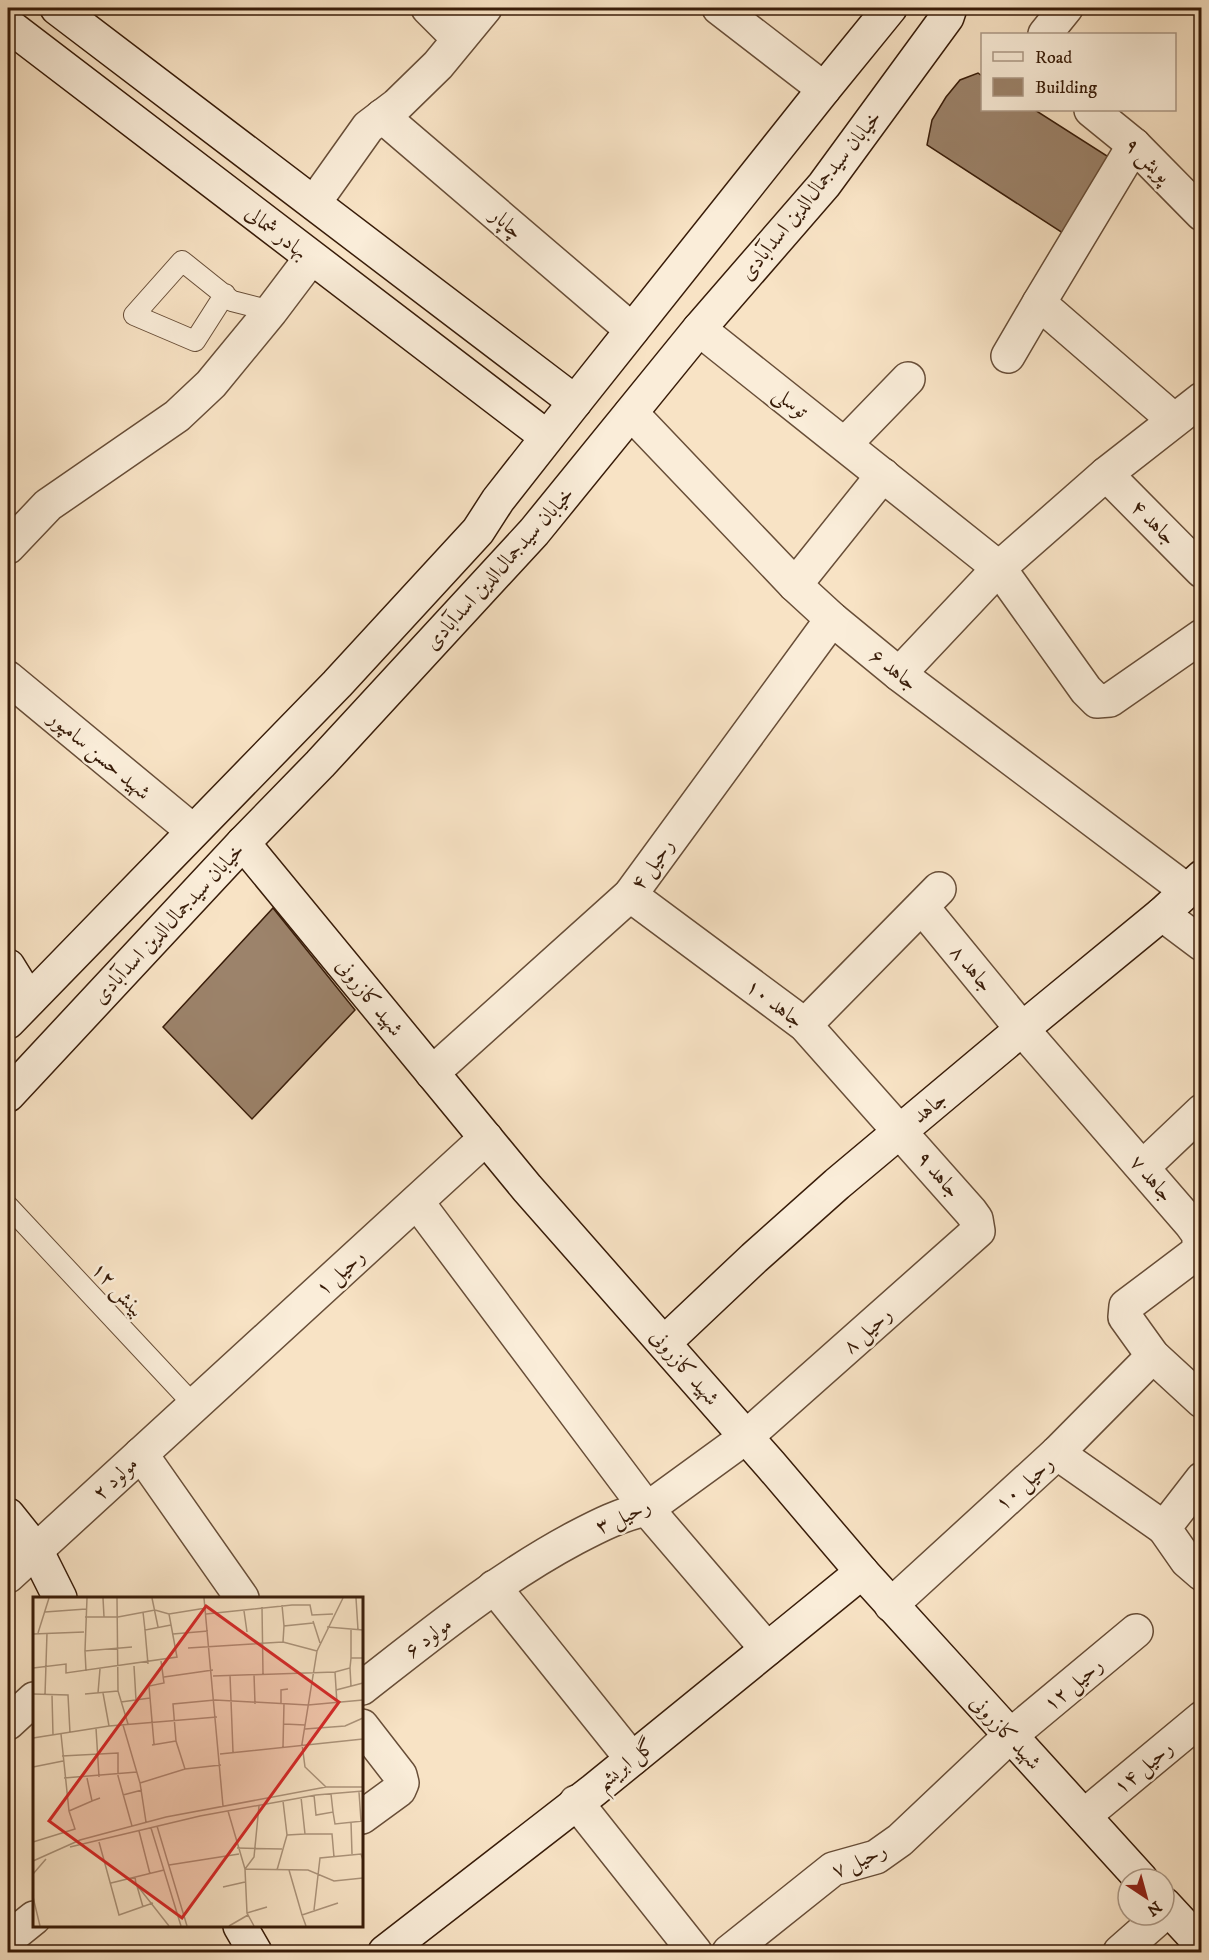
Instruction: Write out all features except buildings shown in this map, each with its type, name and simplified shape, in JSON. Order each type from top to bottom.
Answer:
[{"type":"street","points":[[57,8],[575,402]]},
{"type":"street","points":[[428,8],[459,39]]},
{"type":"street","points":[[263,220],[302,194],[368,127],[405,97],[438,64],[485,8]]},
{"type":"street","points":[[719,8],[824,89]]},
{"type":"street","name":"خیابان سیدجمال‌الدین اسدآبادی","points":[[18,1011],[337,684],[478,531],[498,500],[547,437],[890,8]]},
{"type":"street","name":"خیابان سیدجمال‌الدین اسدآبادی","points":[[8,1095],[243,843],[320,764],[534,532],[699,329],[824,185],[947,17],[950,8]]},
{"type":"street","points":[[1046,33],[1066,8]]},
{"type":"street","name":"بهادر شمالی","points":[[8,25],[547,437]]},
{"type":"street","name":"پویش ۹","points":[[1092,111],[1134,145],[1202,214]]},
{"type":"street","name":"چاپار","points":[[382,116],[632,330]]},
{"type":"street","points":[[1008,356],[1134,145]]},
{"type":"street","points":[[8,547],[48,505],[177,416],[211,384],[311,258]]},
{"type":"street","points":[[1039,303],[1174,420]]},
{"type":"street","name":"توسلی","points":[[699,329],[999,568],[1086,690],[1097,701],[1110,700],[1202,636]]},
{"type":"street","points":[[845,444],[908,379]]},
{"type":"street","points":[[899,674],[999,568],[1106,474],[1202,399]]},
{"type":"street","name":"جاهد ۶","points":[[631,413],[795,585],[832,619],[899,674],[1194,884]]},
{"type":"street","name":"جاهد ۴","points":[[1106,474],[1202,571]]},
{"type":"street","points":[[795,585],[883,475]]},
{"type":"street","name":"رحیل ۴","points":[[432,1073],[630,895],[832,619]]},
{"type":"street","name":"شهید حسن سامپور","points":[[8,678],[193,831]]},
{"type":"street","name":"شهید کازرونی","points":[[243,843],[486,1138],[891,1605],[1130,1867]]},
{"type":"street","name":"جاهد","points":[[664,1343],[754,1258],[900,1131],[1162,914],[1194,884]]},
{"type":"street","name":"جاهد ۱۰","points":[[630,895],[805,1025],[900,1131]]},
{"type":"street","name":"جاهد ۸","points":[[805,1025],[930,898],[1022,1029]]},
{"type":"street","points":[[1162,914],[1202,944]]},
{"type":"street","points":[[8,966],[18,1011]]},
{"type":"street","name":"جاهد ۷","points":[[1022,1029],[1143,1167],[1199,1236],[1199,1251],[1126,1306],[1125,1317],[1153,1356],[1202,1401]]},
{"type":"street","points":[[1143,1167],[1202,1110]]},
{"type":"street","name":"جاهد ۹","points":[[900,1131],[976,1218]]},
{"type":"street","name":"رحیل ۱","points":[[194,1405],[486,1138]]},
{"type":"street","points":[[417,1202],[647,1509],[766,1649]]},
{"type":"street","name":"رحیل ۸","points":[[746,1437],[978,1231],[976,1218]]},
{"type":"street","name":"رحیل ۱۰","points":[[891,1605],[1057,1453],[1153,1356]]},
{"type":"street","name":"مولود ۲","points":[[8,1576],[194,1405]]},
{"type":"street","name":"رحیل ۳","points":[[494,1587],[553,1550],[589,1531],[628,1512],[647,1509],[746,1437]]},
{"type":"street","points":[[1057,1453],[1164,1528],[1186,1561],[1202,1574]]},
{"type":"street","points":[[141,1454],[236,1597]]},
{"type":"street","points":[[1164,1528],[1202,1479]]},
{"type":"street","points":[[8,1515],[36,1550],[59,1597]]},
{"type":"street","name":"گل ابریشم","points":[[385,1953],[632,1759],[862,1572]]},
{"type":"street","points":[[494,1587],[632,1759]]},
{"type":"street","name":"مولود ۶","points":[[363,1687],[494,1587]]},
{"type":"street","name":"رحیل ۱۲","points":[[1010,1736],[1136,1631]]},
{"type":"street","points":[[8,1724],[33,1701]]},
{"type":"street","name":"رحیل ۱۴","points":[[1084,1816],[1202,1718]]},
{"type":"street","points":[[363,1727],[400,1775],[402,1783],[399,1790],[363,1816]]},
{"type":"street","name":"رحیل ۷","points":[[729,1953],[832,1869],[876,1857],[888,1850],[1010,1736]]},
{"type":"street","points":[[576,1802],[695,1953]]},
{"type":"street","points":[[8,1939],[33,1919]]},
{"type":"street","points":[[1176,1921],[1202,1946]]},
{"type":"street","points":[[241,1927],[255,1953]]},
{"type":"street","points":[[1120,1953],[1147,1927]]},
{"type":"street","points":[[8,1943],[15,1953]]},
{"type":"lane","points":[[225,294],[195,341],[134,315],[182,261],[225,294],[232,301],[271,311]]},
{"type":"lane","name":"بینش ۱۲","points":[[8,1206],[194,1405]]}]
